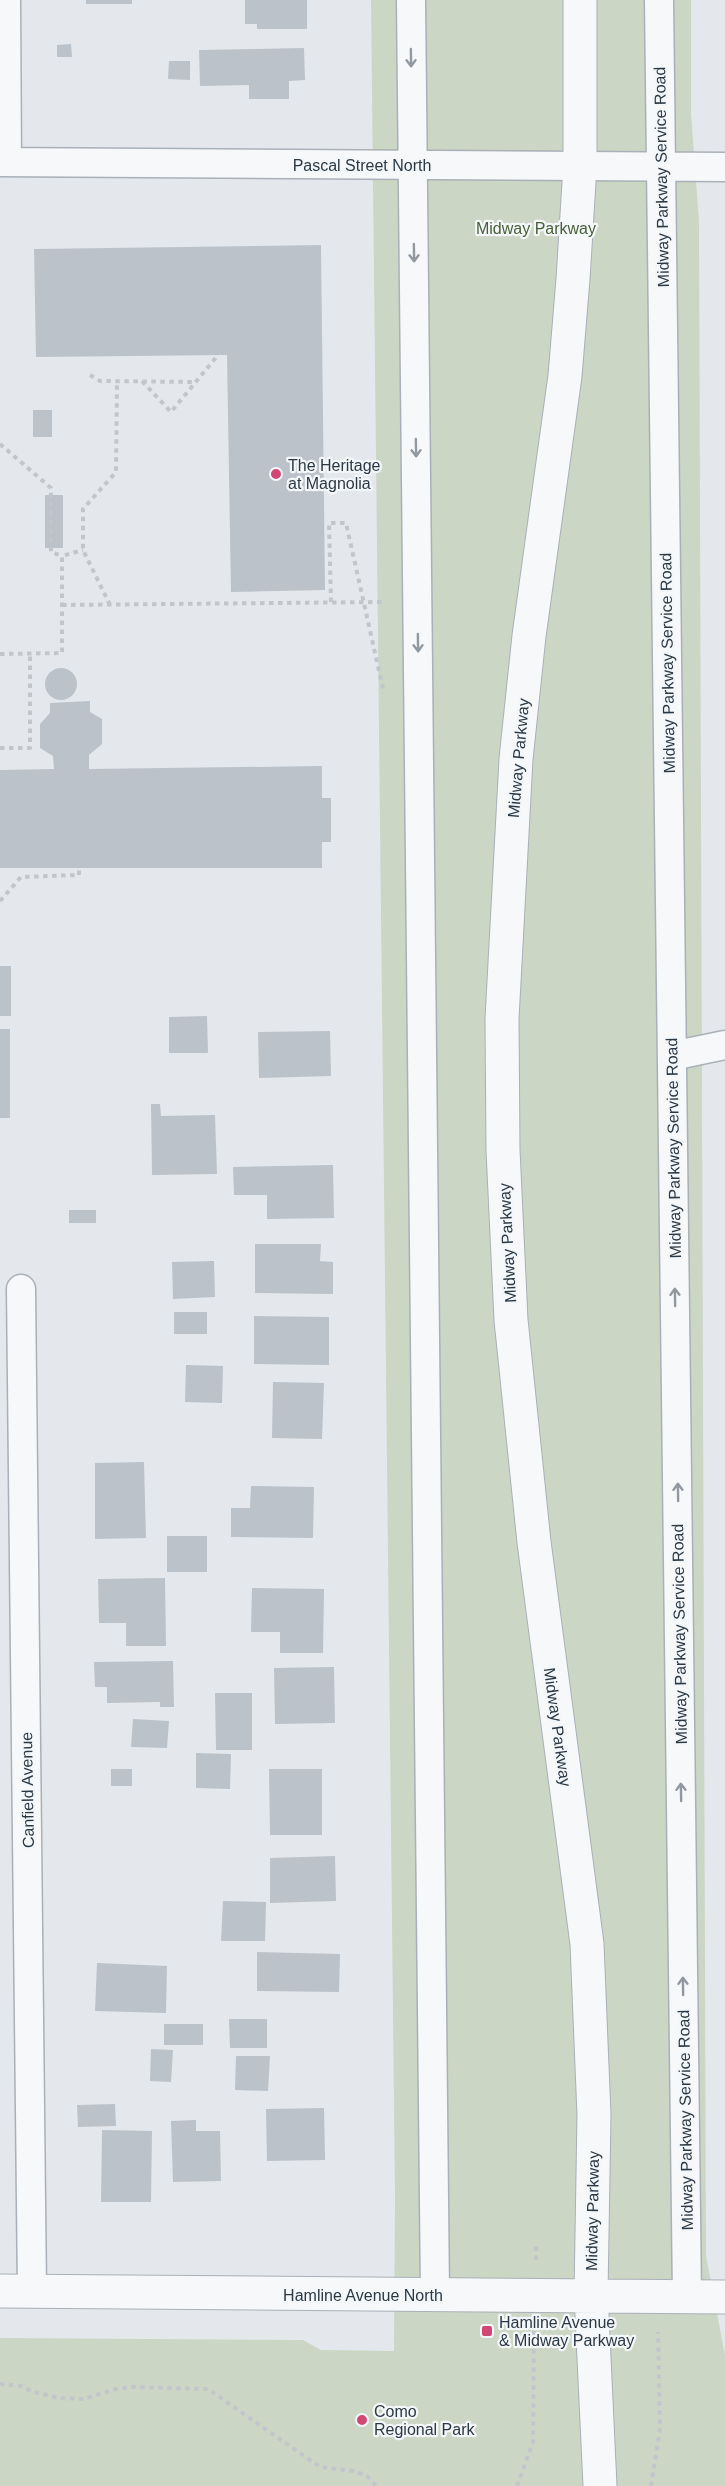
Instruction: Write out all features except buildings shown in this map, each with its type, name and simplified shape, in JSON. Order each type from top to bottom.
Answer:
[{"type":"street","points":[[4,162],[6,0]]},
{"type":"street","points":[[411,0],[435,2295]]},
{"type":"street","name":"Midway Parkway","points":[[580,0],[580,166],[565,376],[529,636],[516,759],[502,1018],[503,1150],[511,1320],[532,1531],[587,1944],[594,2115],[591,2294],[600,2486]]},
{"type":"street","name":"Midway Parkway Service Road","points":[[659,0],[687,2297]]},
{"type":"street","name":"Pascal Street North","points":[[4,162],[725,167]]},
{"type":"street","points":[[672,1056],[725,1045]]},
{"type":"street","name":"Canfield Avenue","points":[[21,1289],[32,2292]]},
{"type":"street","name":"Hamline Avenue North","points":[[0,2291],[591,2294],[725,2297]]},
{"type":"path","points":[[142,381],[171,412],[218,355]]},
{"type":"path","points":[[90,375],[100,381],[196,382]]},
{"type":"path","points":[[110,605],[83,550],[83,509],[116,472],[117,381]]},
{"type":"path","points":[[0,444],[51,488],[51,552],[62,556],[83,550]]},
{"type":"path","points":[[331,602],[329,523],[346,523],[386,699]]},
{"type":"path","points":[[0,654],[62,653],[62,556]]},
{"type":"path","points":[[62,605],[385,602]]},
{"type":"path","points":[[0,748],[30,748],[30,654]]},
{"type":"path","points":[[0,901],[21,877],[79,875],[79,868]]},
{"type":"path","points":[[518,2486],[533,2442],[536,2245]]},
{"type":"path","points":[[0,2384],[21,2386],[33,2392],[83,2399],[116,2389],[133,2387],[208,2389],[320,2468],[354,2471],[367,2476],[376,2486]]},
{"type":"path","points":[[651,2486],[660,2429],[660,2403]]},
{"type":"green space","name":"Midway Parkway","points":[[371,0],[691,0],[691,113],[699,221],[706,2256],[725,2355],[725,2486],[0,2486],[0,2338],[303,2340],[321,2350],[394,2351],[395,2197]]},
{"type":"place","name":"The Heritage at Magnolia","points":[[276,474]]},
{"type":"place","name":"Hamline Avenue & Midway Parkway","points":[[487,2331]]},
{"type":"place","name":"Como Regional Park","points":[[362,2420]]}]
